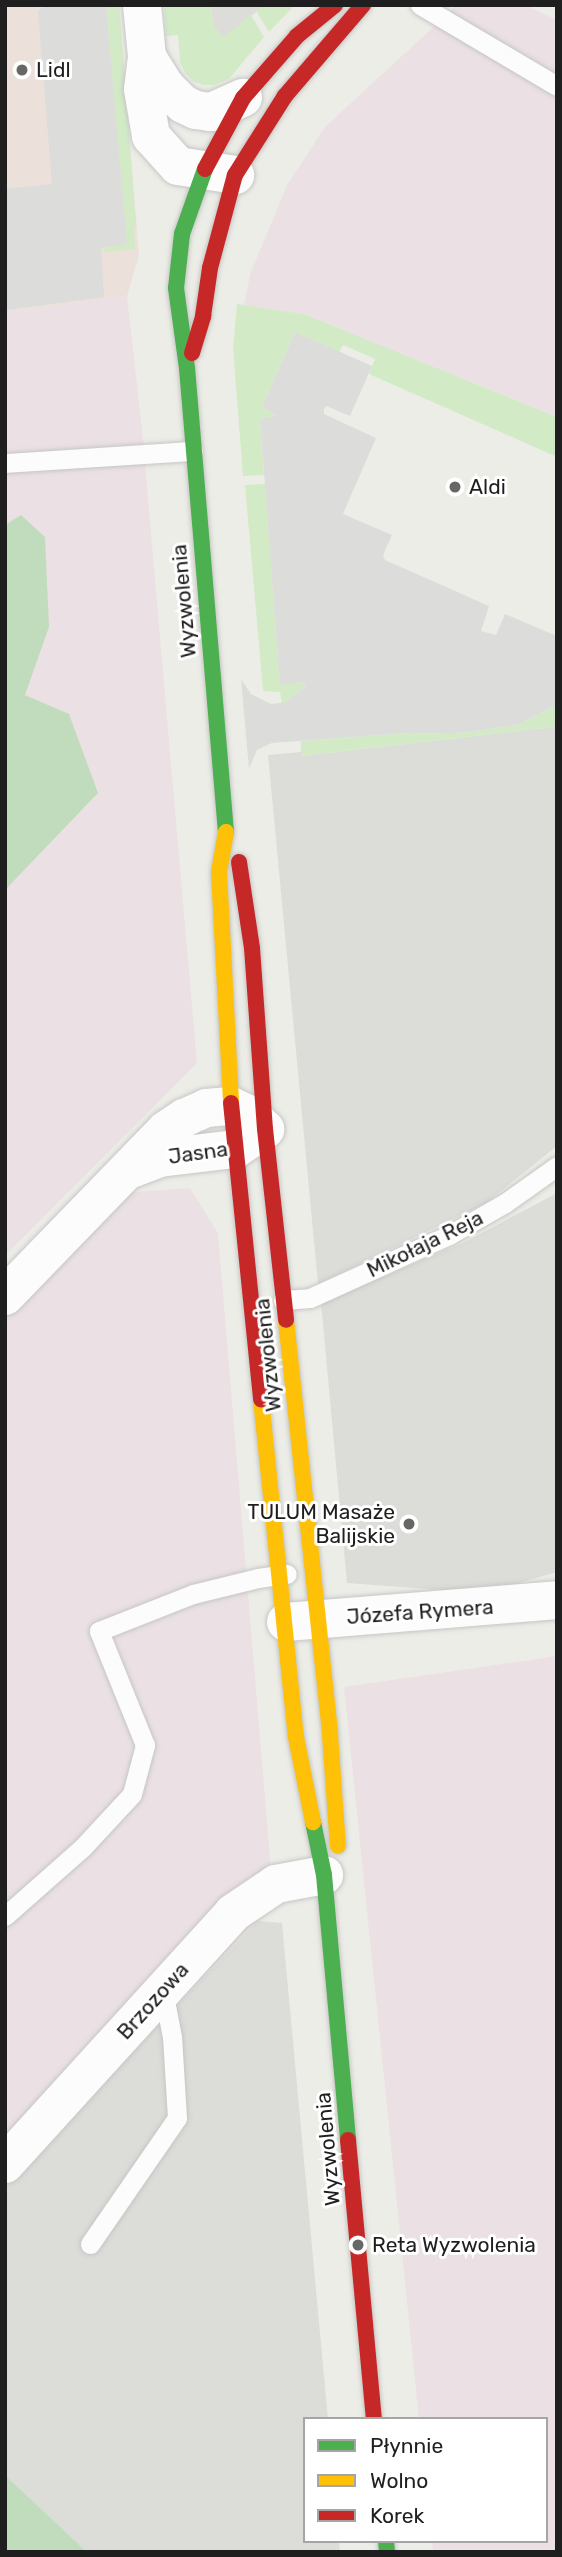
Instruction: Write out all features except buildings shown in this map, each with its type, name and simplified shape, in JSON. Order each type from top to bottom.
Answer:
[{"type":"street","points":[[142,5],[147,57],[143,89],[151,136],[178,166],[219,174]]},
{"type":"street","name":"Wyzwolenia","points":[[187,368],[203,316],[213,256],[219,174],[243,98],[298,36],[335,5]]},
{"type":"street","name":"Wyzwolenia","points":[[231,1106],[219,873],[226,831],[187,368],[176,288],[177,261],[182,234],[219,174],[363,5]]},
{"type":"street","points":[[147,57],[165,86],[183,104],[196,110],[211,112],[243,98]]},
{"type":"street","name":"Wyzwolenia","points":[[226,831],[241,867],[252,948],[250,1139],[278,1576],[300,1621],[339,1844],[324,1875]]},
{"type":"street","name":"Jasna","points":[[5,1296],[166,1130],[206,1108],[231,1106],[250,1115],[250,1139],[160,1158],[129,1170]]},
{"type":"street","name":"Wyzwolenia","points":[[250,1139],[283,1300],[312,1571],[300,1621],[296,1737],[324,1875],[374,2417]]},
{"type":"street","name":"Józefa Rymera","points":[[300,1621],[557,1600]]},
{"type":"street","name":"Brzozowa","points":[[5,2164],[233,1913],[276,1884],[324,1875]]},
{"type":"lane","points":[[420,5],[557,86]]},
{"type":"lane","points":[[5,463],[193,451]]},
{"type":"lane","name":"Mikołaja Reja","points":[[283,1300],[310,1298],[449,1235],[505,1203],[557,1166]]},
{"type":"lane","points":[[5,1916],[83,1847],[132,1794],[145,1745],[99,1630],[193,1594],[312,1571]]},
{"type":"lane","points":[[90,2244],[177,2118],[172,2037],[163,1990]]},
{"type":"shaded area","points":[[5,5],[119,5],[139,255],[127,296],[5,312]]},
{"type":"shaded area","points":[[46,5],[106,5],[127,244],[101,248],[104,297],[5,310],[5,189],[52,184],[38,11]]},
{"type":"shaded area","points":[[211,5],[265,5],[224,38],[213,26]]},
{"type":"shaded area","points":[[457,5],[526,5],[557,20],[557,417],[304,314],[244,305],[250,274],[287,185],[325,127]]},
{"type":"shaded area","points":[[127,296],[142,429],[197,1063],[5,1256],[5,312]]},
{"type":"shaded area","points":[[295,332],[372,366],[350,416],[326,406],[324,409],[324,414],[376,438],[343,514],[392,535],[383,555],[385,560],[489,606],[481,631],[496,635],[505,614],[557,636],[557,705],[517,725],[454,734],[408,733],[272,743],[257,750],[249,769],[241,679],[251,694],[271,704],[286,702],[306,686],[302,682],[280,685],[260,419],[277,416],[262,407]]},
{"type":"shaded area","points":[[557,721],[557,1146],[486,1203],[318,1284],[268,755],[301,752],[301,756],[553,727]]},
{"type":"shaded area","points":[[190,1188],[218,1233],[271,1869],[258,1921],[5,2186],[5,1312],[121,1193]]},
{"type":"shaded area","points":[[557,1193],[557,1572],[483,1593],[347,1583],[321,1303],[461,1244]]},
{"type":"shaded area","points":[[557,1656],[557,2552],[433,2552],[432,2543],[548,2543],[548,2417],[419,2417],[344,1687]]},
{"type":"shaded area","points":[[258,1921],[282,1923],[328,2417],[303,2417],[303,2543],[339,2543],[340,2552],[87,2552],[5,2475],[5,2186]]},
{"type":"green space","points":[[106,5],[119,5],[136,226],[135,249],[106,252],[101,248],[127,244]]},
{"type":"green space","points":[[164,5],[211,5],[213,26],[224,37],[251,15],[264,37],[229,79],[214,85],[203,85],[193,81],[185,73],[180,62],[178,35],[166,36]]},
{"type":"green space","points":[[265,5],[295,5],[269,32],[256,11]]},
{"type":"green space","points":[[237,304],[304,314],[557,417],[557,457],[369,374],[375,359],[343,345],[339,352],[295,332],[262,407],[277,416],[260,420],[264,475],[243,476],[233,348]]},
{"type":"green space","points":[[265,484],[280,684],[302,682],[306,686],[282,703],[280,692],[263,691],[245,485]]},
{"type":"green space","points":[[21,515],[45,537],[49,627],[25,695],[69,714],[98,793],[5,890],[5,525]]},
{"type":"green space","points":[[557,705],[557,721],[553,727],[301,756],[301,741],[408,733],[454,734],[517,725]]},
{"type":"green space","points":[[5,2475],[87,2552],[5,2552]]},
{"type":"traffic: fast","points":[[205,169],[182,234],[176,288],[187,368],[226,832]]},
{"type":"traffic: fast","points":[[313,1822],[324,1875],[348,2140]]},
{"type":"traffic: fast","points":[[386,2543],[387,2552]]},
{"type":"traffic: slow","points":[[226,832],[219,872],[231,1103]]},
{"type":"traffic: slow","points":[[286,1320],[330,1735],[338,1846]]},
{"type":"traffic: slow","points":[[261,1399],[296,1737],[313,1822]]},
{"type":"traffic: jam","points":[[205,169],[243,98],[297,36],[335,5]]},
{"type":"traffic: jam","points":[[192,353],[203,316],[210,268],[235,175],[285,96],[363,5]]},
{"type":"traffic: jam","points":[[239,862],[252,948],[265,1129],[286,1320]]},
{"type":"traffic: jam","points":[[231,1103],[261,1399]]},
{"type":"traffic: jam","points":[[348,2140],[374,2417]]},
{"type":"place","name":"Lidl","points":[[22,70]]},
{"type":"place","name":"Aldi","points":[[455,487]]},
{"type":"place","name":"TULUM Masaże Balijskie","points":[[409,1524]]},
{"type":"place","name":"Reta Wyzwolenia","points":[[358,2245]]}]
